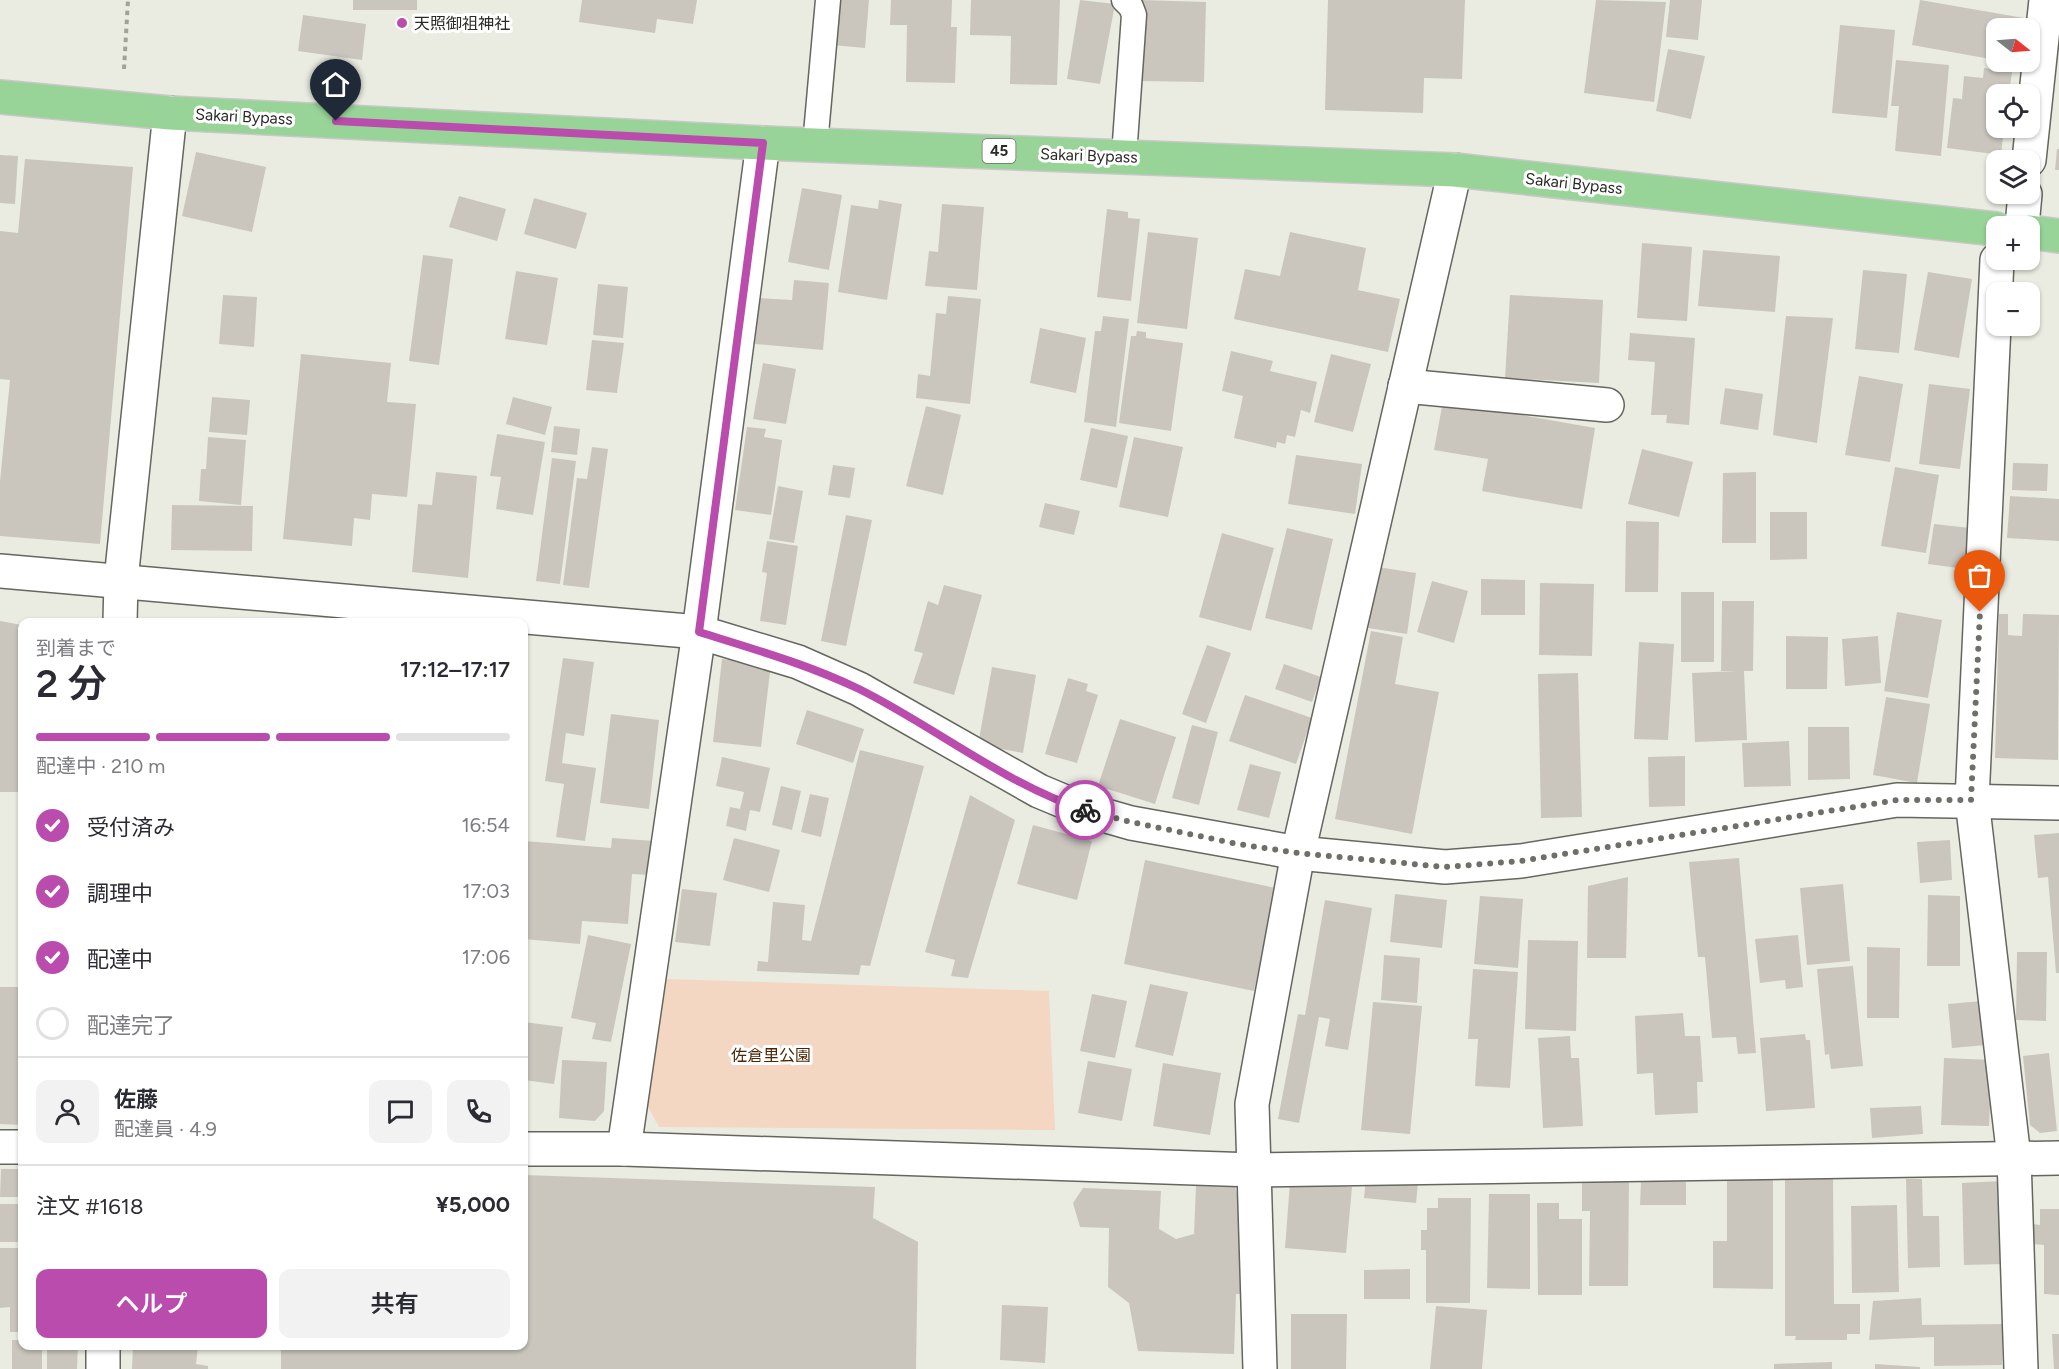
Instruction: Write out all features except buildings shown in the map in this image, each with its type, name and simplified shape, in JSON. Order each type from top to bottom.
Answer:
[{"type":"highway","name":"Sakari Bypass","points":[[0,97],[170,112],[763,143],[1455,170],[1986,228]]},
{"type":"highway","points":[[2040,233],[2059,236]]},
{"type":"street","points":[[2030,150],[2046,0]]},
{"type":"street","points":[[120,618],[121,580],[170,112]]},
{"type":"street","points":[[624,1149],[699,632],[763,143]]},
{"type":"street","points":[[1260,1369],[1252,1104],[1298,853],[1455,170]]},
{"type":"street","points":[[1997,270],[1971,800],[2014,1158],[2021,1369]]},
{"type":"street","points":[[1405,386],[1607,405]]},
{"type":"street","points":[[0,571],[699,632],[798,662],[859,689],[1039,791],[1082,809],[1141,825],[1298,853],[1445,867],[1521,861],[1897,800],[2059,803]]},
{"type":"street","points":[[0,1147],[18,1147]]},
{"type":"street","points":[[528,1149],[624,1149],[1254,1170],[2059,1158]]},
{"type":"street","points":[[103,1350],[103,1369]]},
{"type":"lane","points":[[815,145],[828,0]]},
{"type":"lane","points":[[1124,0],[1131,7],[1134,15],[1124,156]]},
{"type":"path","points":[[122,109],[128,0]]},
{"type":"green space","name":"佐倉里公園","points":[[666,979],[1049,991],[1055,1130],[659,1127],[648,1107]]},
{"type":"way so far","points":[[1085,810],[1238,844],[1298,853],[1445,867],[1521,861],[1897,800],[1971,800],[1980,612]]},
{"type":"place","name":"天照御祖神社","points":[[402,23]]},
{"type":"route","points":[[336,121],[763,143],[699,632],[798,662],[859,689],[1039,791],[1085,810]]}]
